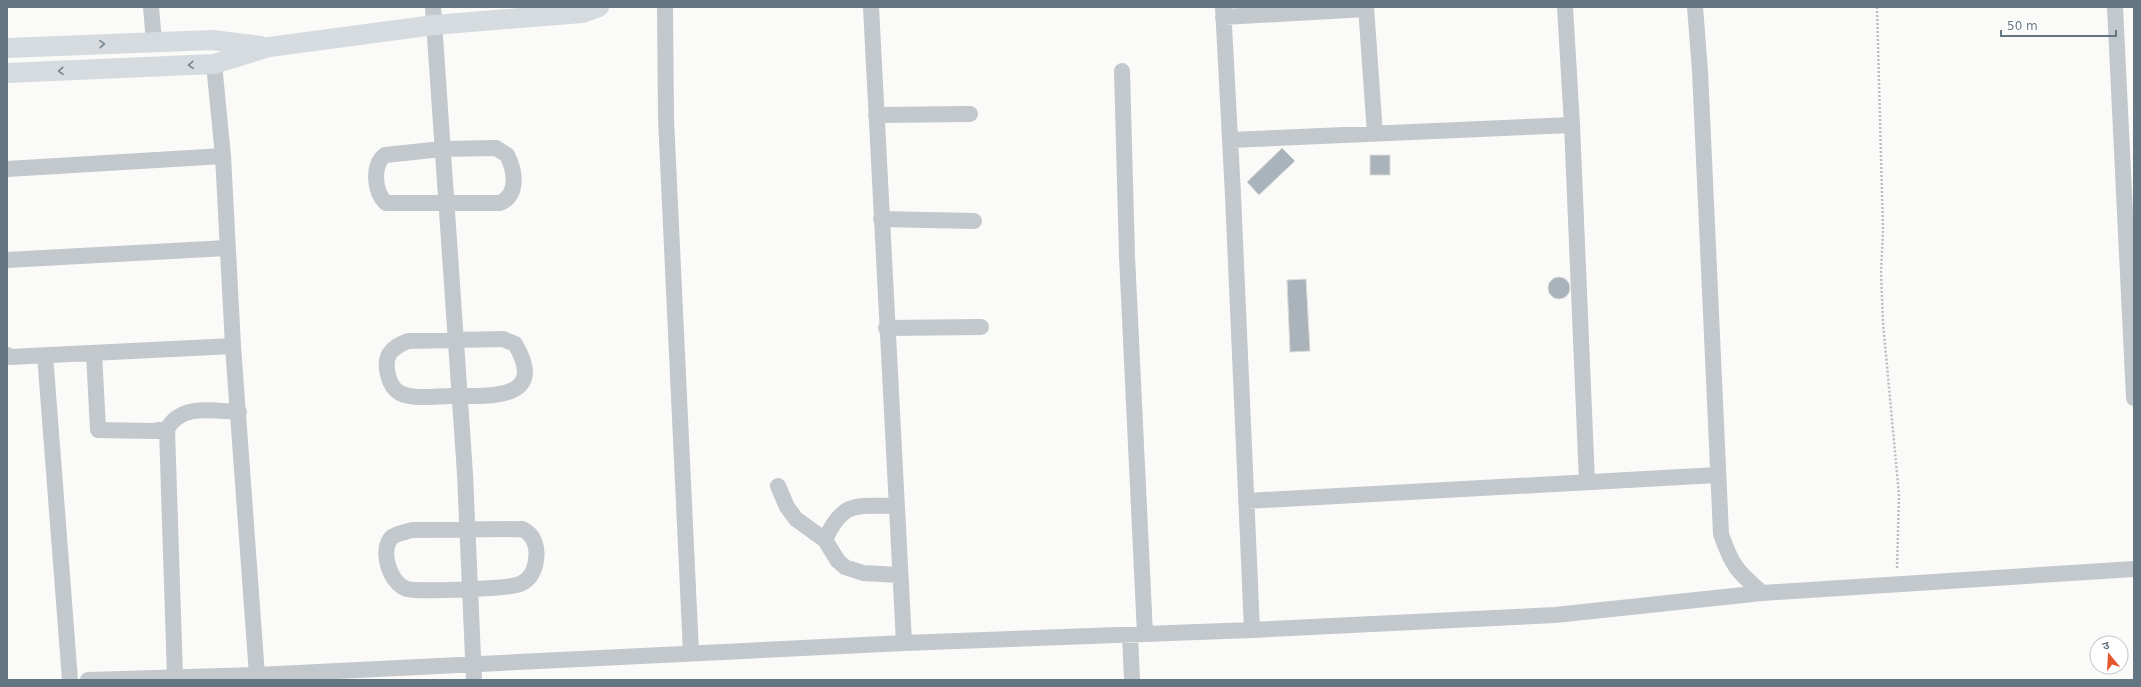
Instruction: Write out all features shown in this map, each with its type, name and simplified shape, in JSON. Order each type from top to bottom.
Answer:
[{"type":"main road","points":[[7,73],[214,64],[269,47],[434,16],[582,13],[599,7]]},
{"type":"main road","points":[[7,48],[212,40],[269,47]]},
{"type":"street","points":[[151,7],[154,42]]},
{"type":"street","points":[[665,7],[666,119],[692,653]]},
{"type":"street","points":[[870,7],[904,643]]},
{"type":"street","points":[[1565,7],[1572,125],[1587,482]]},
{"type":"street","points":[[1695,7],[1709,244],[1721,534],[1728,554],[1738,572],[1762,592]]},
{"type":"street","points":[[2115,7],[2134,398]]},
{"type":"street","points":[[1252,630],[1223,12],[1366,8],[1375,134]]},
{"type":"street","points":[[434,16],[459,396],[473,672]]},
{"type":"street","points":[[214,64],[223,156],[233,346],[257,675]]},
{"type":"street","points":[[1122,71],[1137,635],[1132,680]]},
{"type":"street","points":[[876,115],[970,114]]},
{"type":"street","points":[[1230,140],[1572,125]]},
{"type":"street","points":[[496,148],[503,151],[510,161],[514,176],[513,192],[505,201],[500,203],[446,204],[386,203],[381,199],[377,190],[376,167],[379,159],[385,155],[442,149],[496,148]]},
{"type":"street","points":[[7,170],[223,156]]},
{"type":"street","points":[[881,219],[974,221]]},
{"type":"street","points":[[7,260],[227,248]]},
{"type":"street","points":[[886,328],[981,327]]},
{"type":"street","points":[[455,340],[510,340],[520,352],[524,378],[522,383],[514,391],[501,395],[459,396],[411,395],[400,393],[392,386],[388,376],[387,362],[390,353],[398,345],[408,341],[455,340]]},
{"type":"street","points":[[7,355],[10,357],[233,346]]},
{"type":"street","points":[[94,353],[98,430],[153,431],[167,429]]},
{"type":"street","points":[[45,355],[70,680]]},
{"type":"street","points":[[175,677],[167,429],[172,420],[189,411],[239,412]]},
{"type":"street","points":[[1246,501],[1718,475]]},
{"type":"street","points":[[778,486],[787,507],[796,519],[825,540],[838,561],[845,567],[863,573],[900,575]]},
{"type":"street","points":[[825,540],[832,525],[840,514],[846,510],[860,506],[896,506]]},
{"type":"street","points":[[522,529],[532,537],[536,546],[534,571],[520,584],[469,589],[408,589],[393,580],[388,567],[387,554],[392,537],[412,530],[466,530],[522,529]]},
{"type":"street","points":[[88,680],[257,675],[473,672],[692,653],[904,643],[1252,630],[1554,615],[1762,592],[2134,569]]},
{"type":"path","points":[[1877,7],[1883,231],[1881,272],[1883,323],[1899,495],[1897,583]]},
{"type":"building","points":[[1282,148],[1295,161],[1259,195],[1247,182]]},
{"type":"building","points":[[1370,155],[1390,155],[1390,175],[1370,175]]},
{"type":"building","points":[[1559,277],[1567,280],[1570,288],[1567,296],[1559,299],[1551,296],[1548,288],[1551,280]]},
{"type":"building","points":[[1306,279],[1310,351],[1290,352],[1287,280]]}]
